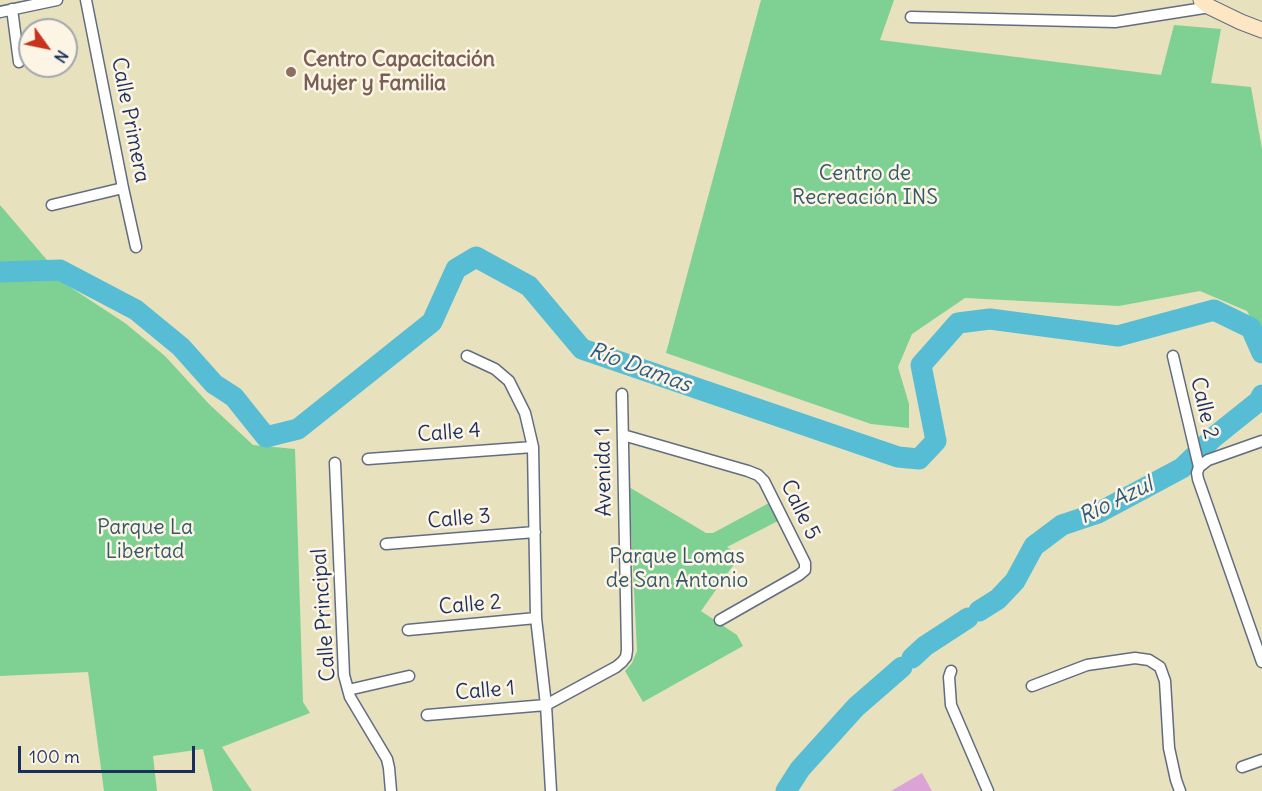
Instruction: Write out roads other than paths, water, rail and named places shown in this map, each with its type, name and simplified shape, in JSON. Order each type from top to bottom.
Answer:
[{"type":"main road","points":[[1205,3],[1262,30]]},
{"type":"street","points":[[0,12],[57,0]]},
{"type":"street","name":"Calle Primera","points":[[86,0],[136,247]]},
{"type":"street","points":[[911,17],[1115,22],[1205,3]]},
{"type":"street","points":[[12,9],[18,54]]},
{"type":"street","points":[[52,205],[62,197],[123,188]]},
{"type":"street","points":[[467,356],[495,369],[509,381],[525,413],[532,447],[536,618],[546,705],[551,791]]},
{"type":"street","name":"Calle 2","points":[[1173,356],[1198,465],[1198,478],[1262,662]]},
{"type":"street","name":"Avenida 1","points":[[546,705],[616,667],[626,657],[622,394]]},
{"type":"street","name":"Calle 5","points":[[623,435],[748,471],[758,475],[764,481],[805,563],[805,570],[720,620]]},
{"type":"street","points":[[1198,465],[1262,441]]},
{"type":"street","name":"Calle 4","points":[[368,459],[532,447]]},
{"type":"street","name":"Calle Principal","points":[[335,463],[344,675],[350,697],[387,759],[391,791]]},
{"type":"street","name":"Calle 3","points":[[386,544],[535,532]]},
{"type":"street","name":"Calle 2","points":[[408,630],[536,618]]},
{"type":"street","points":[[1032,687],[1087,664],[1135,658],[1149,660],[1160,667],[1165,681],[1169,748],[1180,791]]},
{"type":"street","points":[[951,671],[949,677],[951,705],[988,791]]},
{"type":"street","points":[[348,690],[409,676]]},
{"type":"street","name":"Calle 1","points":[[427,715],[546,705]]},
{"type":"street","points":[[1242,767],[1262,760]]},
{"type":"waterway","name":"Río Damas","points":[[0,272],[60,270],[136,310],[181,347],[214,384],[234,397],[266,437],[298,429],[432,322],[456,269],[476,257],[529,286],[582,349],[898,457],[919,459],[936,441],[921,365],[958,323],[990,319],[1118,336],[1214,310],[1251,328],[1262,353]]},
{"type":"waterway","name":"Río Azul","points":[[979,611],[998,599],[1015,581],[1034,546],[1062,525],[1098,513],[1182,468],[1214,437],[1259,401],[1262,395]]},
{"type":"waterway","name":"Río Azul","points":[[912,658],[925,646],[968,618]]},
{"type":"waterway","name":"Río Azul","points":[[786,791],[800,769],[856,707],[902,667]]},
{"type":"place","name":"Centro Capacitación Mujer y Familia","points":[[291,72]]},
{"type":"park label","name":"Centro de Recreación INS","points":[[865,186]]},
{"type":"park label","name":"Parque La Libertad","points":[[145,540]]},
{"type":"park label","name":"Parque Lomas de San Antonio","points":[[677,569]]}]
